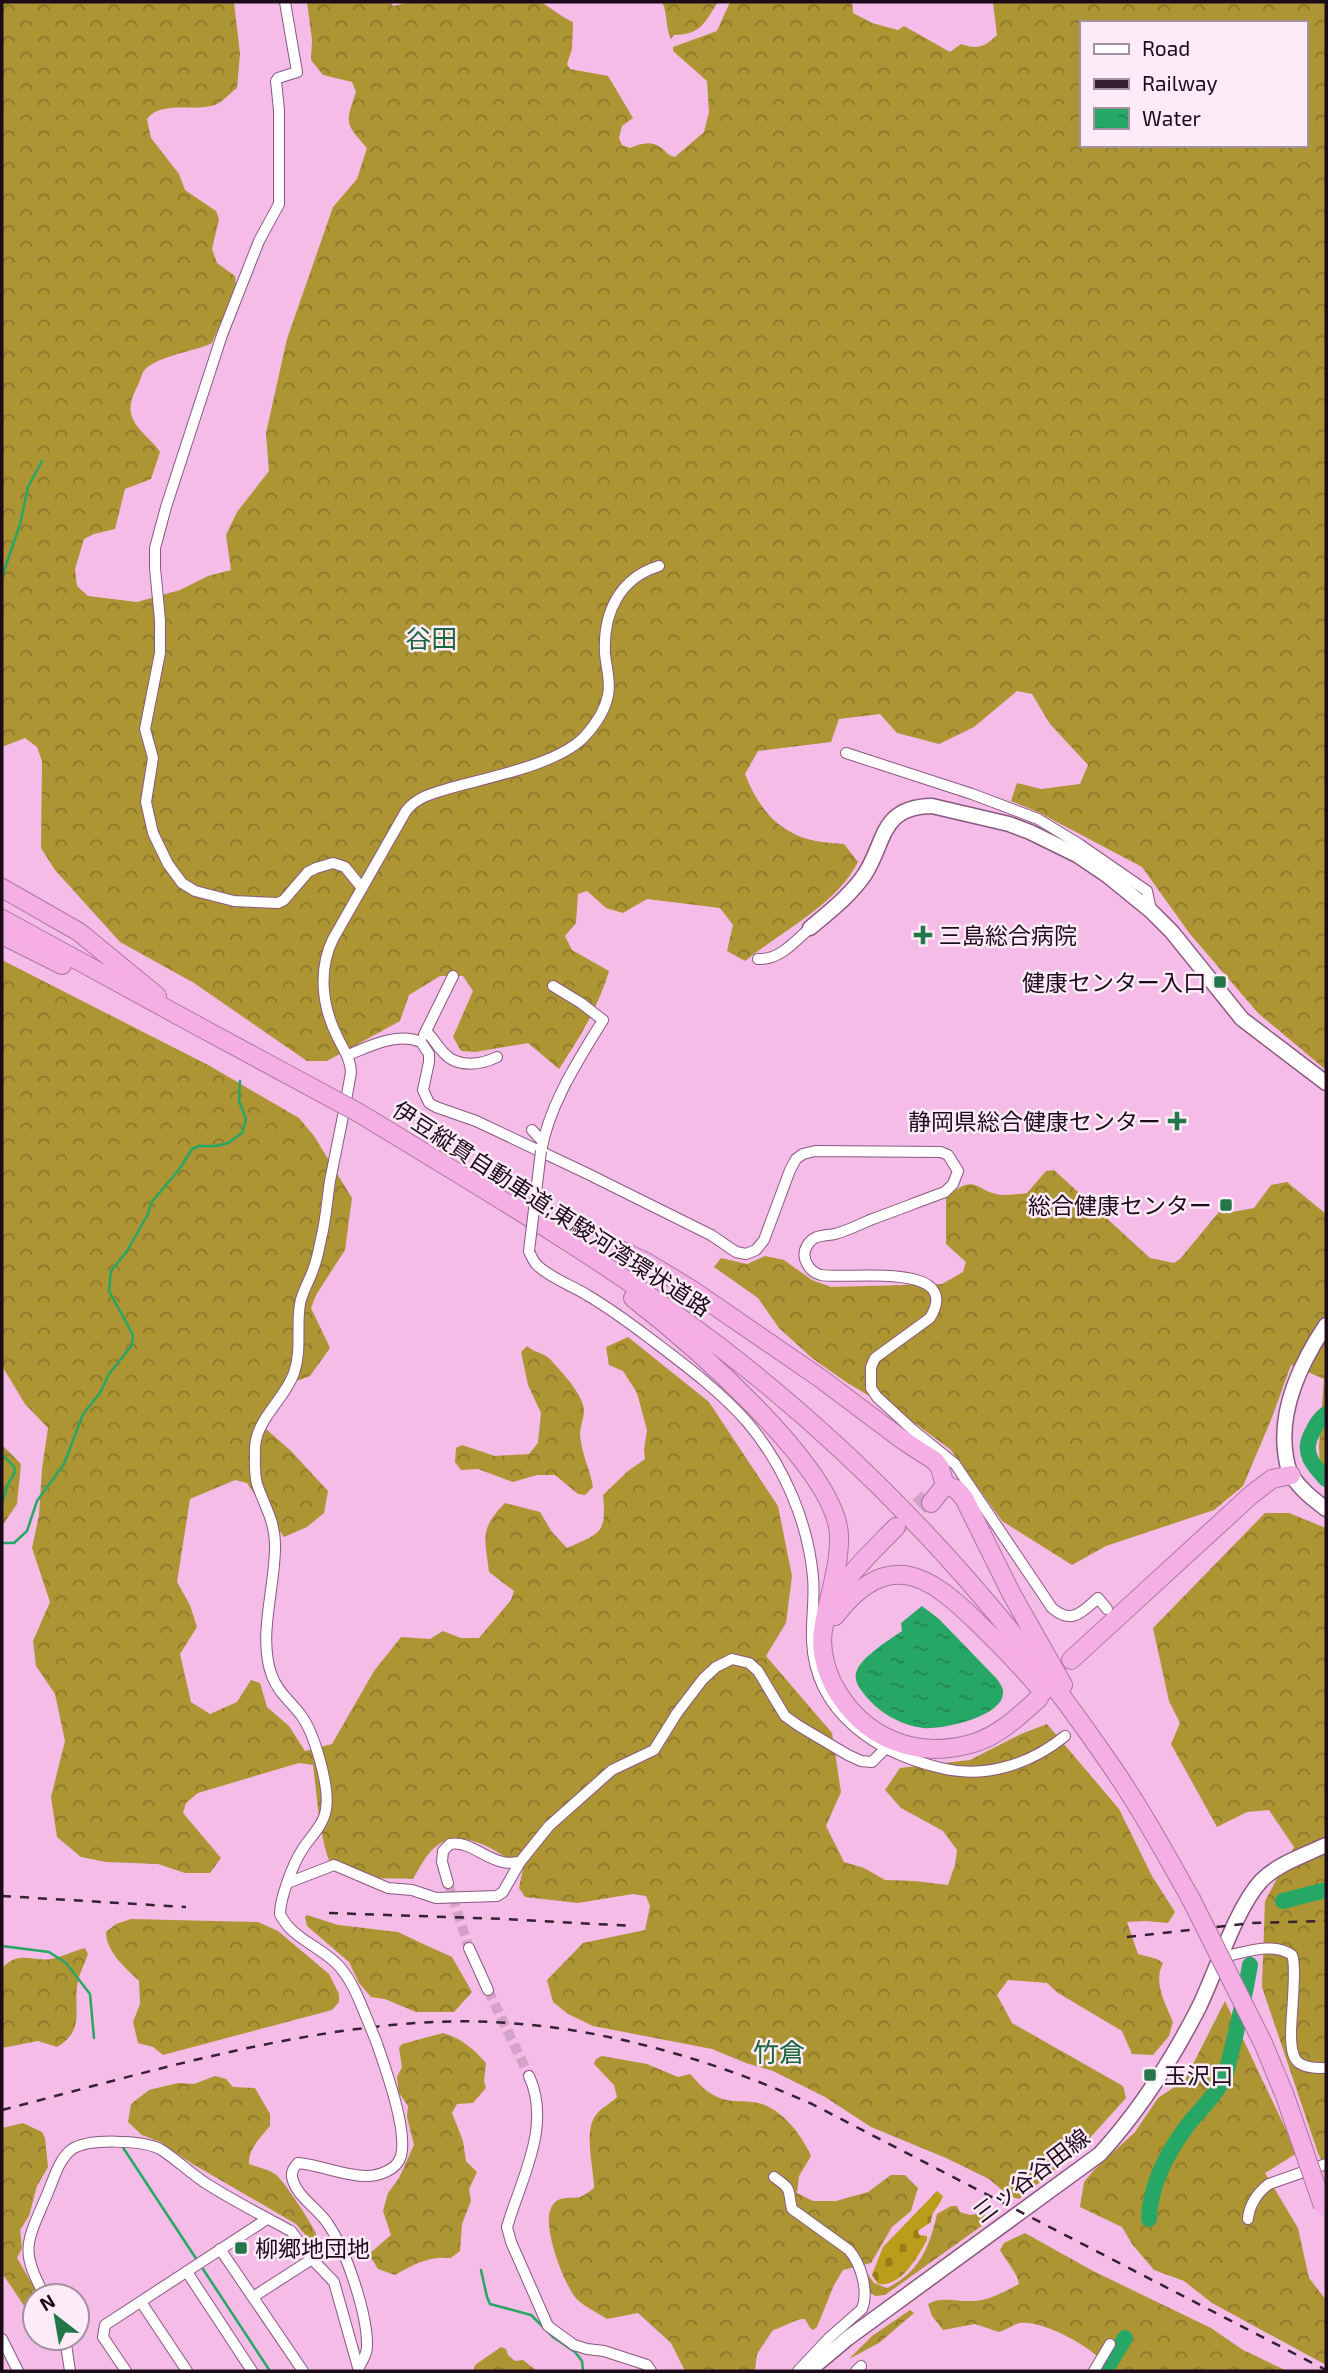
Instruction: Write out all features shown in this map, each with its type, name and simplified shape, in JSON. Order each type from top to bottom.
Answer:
[{"type":"highway","points":[[2,888],[92,942],[188,1021]]},
{"type":"highway","name":"伊豆縦貫自動車道;東駿河湾環状道路","points":[[2,919],[14,936],[188,1021],[359,1114],[481,1187],[640,1290],[721,1349],[843,1451],[935,1542],[982,1595],[1110,1763],[1150,1826],[1191,1899],[1263,2043],[1325,2210]]},
{"type":"highway","points":[[481,1187],[646,1262],[692,1290],[935,1461],[945,1485]]},
{"type":"highway","points":[[542,1227],[713,1365],[754,1406],[811,1471],[830,1503],[839,1535],[824,1658],[829,1678],[858,1719],[869,1728],[902,1744],[942,1749],[976,1742],[993,1735],[1012,1722],[1037,1695]]},
{"type":"highway","points":[[1073,1662],[1257,1501],[1291,1475]]},
{"type":"highway","points":[[929,1501],[945,1485]]},
{"type":"highway","points":[[945,1485],[956,1489],[964,1498],[1011,1593],[1110,1763]]},
{"type":"highway","points":[[829,1620],[845,1582],[898,1530]]},
{"type":"highway","points":[[829,1620],[860,1588],[889,1575],[921,1578],[937,1586],[1016,1660],[1150,1826]]},
{"type":"main road","points":[[810,928],[852,891],[866,873],[879,840],[893,818],[910,809],[922,806],[946,808],[1009,824],[1077,855],[1151,911],[1172,932],[1242,1019],[1326,1083]]},
{"type":"main road","points":[[1326,1325],[1303,1365],[1289,1398],[1284,1424],[1284,1445],[1291,1475],[1306,1495],[1326,1509]]},
{"type":"main road","name":"三ッ谷谷田線","points":[[812,2371],[848,2338],[1100,2154],[1119,2132],[1173,2053],[1199,2007],[1242,1909],[1260,1882],[1275,1870],[1326,1845]]},
{"type":"street","points":[[285,2],[297,72],[276,81],[279,110],[279,204],[259,241],[222,335],[155,548],[160,641],[158,666],[145,729],[153,758],[146,802],[153,833],[169,864],[183,883],[195,891],[234,901],[278,903],[284,900],[308,873],[333,863],[343,865],[362,888]]},
{"type":"street","points":[[359,2369],[367,2350],[365,2325],[350,2271],[328,2222],[300,2194],[292,2177],[292,2170],[298,2162],[366,2176],[382,2174],[396,2165],[401,2155],[402,2141],[396,2100],[376,2041],[353,1986],[337,1964],[293,1932],[280,1914],[282,1895],[290,1882],[301,1851],[319,1827],[326,1810],[322,1768],[312,1733],[300,1713],[284,1698],[270,1665],[268,1619],[275,1544],[270,1511],[257,1483],[256,1445],[259,1431],[295,1372],[300,1304],[322,1235],[351,1072],[348,1055],[328,1013],[324,974],[329,948],[406,811],[417,800],[508,773],[569,750],[598,720],[608,698],[610,686],[605,639],[615,602],[624,585],[631,579],[641,572],[659,566]]},
{"type":"street","points":[[846,753],[972,794],[1038,819],[1147,891],[1151,911]]},
{"type":"street","points":[[758,959],[769,960],[777,956],[810,928]]},
{"type":"street","points":[[421,1042],[453,976]]},
{"type":"street","points":[[553,986],[603,1020],[574,1068],[551,1115],[542,1146],[529,1251],[538,1266],[588,1295],[690,1371],[727,1402],[761,1441],[781,1472],[804,1529],[813,1577],[812,1641],[825,1693],[849,1724],[864,1737],[885,1749],[951,1771],[1001,1769],[1038,1754],[1065,1736]]},
{"type":"street","points":[[426,1031],[450,1059],[460,1063],[488,1062],[497,1057]]},
{"type":"street","points":[[348,1055],[404,1037],[421,1042],[429,1054],[423,1090],[429,1103],[542,1146],[711,1235],[736,1252],[746,1254],[756,1250],[764,1240],[790,1170],[796,1159],[803,1154],[836,1151],[941,1152],[948,1155],[958,1171],[953,1184],[945,1192],[835,1234],[813,1238],[804,1254],[806,1261],[821,1275],[872,1274],[918,1279],[927,1284],[934,1293],[935,1310],[930,1318],[875,1358],[871,1367],[871,1388],[877,1397],[914,1431],[946,1455],[963,1473],[1052,1608],[1066,1617],[1074,1616],[1098,1598],[1107,1609]]},
{"type":"street","points":[[532,1130],[542,1146]]},
{"type":"street","points":[[290,1882],[334,1865],[388,1888],[412,1890],[436,1898],[487,1898],[503,1892],[520,1862],[549,1826],[602,1777],[654,1751],[677,1713],[703,1679],[716,1667],[732,1659],[749,1663],[758,1671],[785,1716],[824,1741],[861,1761],[872,1762],[885,1749]]},
{"type":"street","points":[[447,1882],[442,1861],[443,1851],[450,1844],[463,1844],[504,1863],[520,1862]]},
{"type":"street","points":[[468,1948],[488,1990]]},
{"type":"street","points":[[1222,1957],[1267,1948],[1278,1948],[1292,1955],[1295,1961],[1291,2052],[1296,2062],[1303,2066],[1326,2068]]},
{"type":"street","points":[[530,2076],[536,2094],[537,2132],[507,2234],[548,2326],[574,2345],[604,2351],[647,2365],[651,2371]]},
{"type":"street","points":[[37,2282],[31,2272],[26,2248],[65,2155],[80,2145],[98,2142],[159,2148],[208,2185],[291,2231],[334,2282],[359,2369]]},
{"type":"street","points":[[1248,2219],[1251,2206],[1269,2184],[1326,2164]]},
{"type":"street","points":[[774,2176],[791,2193],[792,2209],[856,2258],[860,2266],[864,2297],[862,2309],[829,2337],[798,2371]]},
{"type":"street","points":[[126,2371],[103,2337],[105,2325],[267,2218]]},
{"type":"street","points":[[220,2249],[303,2371]]},
{"type":"street","points":[[253,2297],[312,2259]]},
{"type":"street","points":[[187,2272],[252,2371]]},
{"type":"street","points":[[141,2302],[187,2371]]},
{"type":"street","points":[[2,2339],[18,2371]]},
{"type":"street","points":[[1094,2371],[1110,2344]]},
{"type":"street","points":[[67,2352],[70,2371]]},
{"type":"green space","points":[[2,2],[234,2],[240,54],[237,88],[215,105],[169,108],[153,113],[147,119],[151,138],[179,174],[185,190],[216,211],[219,219],[212,249],[217,263],[235,276],[236,286],[212,343],[165,358],[143,372],[131,403],[131,410],[139,429],[160,452],[151,479],[125,489],[115,529],[84,539],[75,569],[77,586],[88,596],[137,602],[180,590],[208,576],[231,570],[226,535],[237,512],[269,471],[266,433],[287,339],[333,207],[357,179],[367,148],[349,123],[356,92],[352,82],[323,75],[311,60],[312,40],[307,2],[391,2],[393,6],[410,2],[541,2],[573,22],[572,49],[567,64],[570,69],[608,76],[633,118],[622,126],[619,138],[622,145],[630,148],[649,143],[675,157],[704,132],[709,112],[707,81],[673,51],[673,47],[717,31],[730,2],[852,2],[853,13],[872,23],[898,30],[904,26],[950,52],[961,44],[980,46],[997,35],[993,2],[1326,2],[1326,1070],[1258,1013],[1190,934],[1142,867],[1038,812],[1011,801],[1017,783],[1041,789],[1080,784],[1088,765],[1050,724],[1032,694],[1017,691],[974,727],[939,744],[897,733],[880,714],[839,719],[831,742],[758,751],[745,774],[754,795],[767,813],[783,827],[804,838],[844,844],[858,862],[836,891],[822,904],[745,961],[727,951],[733,925],[720,908],[647,899],[623,913],[606,908],[587,891],[578,894],[576,923],[565,936],[572,950],[609,971],[588,1022],[559,1069],[528,1043],[475,1052],[461,1051],[453,1037],[473,991],[463,976],[440,976],[409,995],[400,1021],[327,1061],[307,1061],[194,983],[120,942],[55,870],[41,848],[42,761],[37,747],[25,738],[2,747]]},
{"type":"green space","points":[[662,2],[718,2],[697,30],[674,35],[671,39]]},
{"type":"green space","points":[[2,960],[210,1066],[299,1118],[314,1136],[352,1198],[345,1250],[316,1295],[311,1308],[330,1348],[310,1376],[280,1387],[266,1429],[290,1450],[328,1491],[324,1513],[307,1527],[284,1537],[247,1483],[235,1480],[190,1499],[177,1582],[190,1605],[197,1627],[180,1654],[191,1702],[210,1714],[237,1702],[251,1680],[260,1683],[267,1707],[289,1726],[305,1751],[332,1744],[374,1671],[401,1637],[430,1639],[443,1631],[461,1638],[479,1638],[511,1600],[514,1591],[489,1572],[486,1551],[487,1527],[505,1503],[540,1512],[552,1532],[567,1548],[599,1530],[604,1518],[603,1495],[645,1459],[647,1430],[637,1393],[623,1371],[609,1365],[606,1347],[628,1337],[709,1402],[778,1506],[792,1576],[786,1623],[766,1656],[832,1733],[841,1792],[826,1826],[844,1862],[864,1868],[885,1880],[948,1885],[957,1850],[943,1831],[901,1808],[885,1790],[900,1768],[970,1760],[1047,1724],[1119,1809],[1152,1876],[1175,1912],[1168,1923],[1127,1922],[1138,1954],[1163,1963],[1159,1978],[1173,2022],[1169,2036],[1153,2055],[1132,2054],[1122,2031],[1058,1993],[1047,1983],[1008,1980],[997,1995],[1012,2023],[1123,2086],[1126,2098],[1079,2150],[1019,2199],[1009,2196],[989,2179],[946,2158],[871,2127],[825,2097],[773,2071],[712,2049],[593,2026],[568,2014],[553,2002],[547,1980],[583,1943],[645,1930],[650,1906],[646,1896],[633,1894],[578,1903],[525,1897],[519,1888],[523,1869],[490,1848],[465,1839],[441,1843],[428,1854],[413,1879],[343,1874],[336,1871],[326,1853],[313,1765],[299,1763],[198,1793],[186,1803],[183,1813],[221,1858],[210,1873],[185,1873],[158,1864],[106,1862],[81,1857],[57,1837],[51,1797],[65,1741],[55,1694],[36,1666],[33,1641],[50,1602],[32,1548],[39,1515],[48,1428],[25,1404],[2,1366]]},
{"type":"green space","points":[[1054,1170],[1150,1258],[1174,1263],[1219,1212],[1254,1208],[1271,1185],[1287,1182],[1326,1214],[1326,1488],[1321,1484],[1319,1446],[1324,1379],[1291,1365],[1243,1486],[1214,1510],[1106,1546],[1072,1565],[1002,1521],[951,1450],[916,1424],[812,1358],[779,1328],[758,1298],[714,1267],[721,1258],[747,1264],[765,1256],[784,1260],[812,1280],[831,1287],[942,1284],[963,1272],[966,1262],[946,1244],[946,1198],[964,1185],[970,1184],[1003,1195],[1027,1193],[1046,1171]]},
{"type":"green space","points":[[527,1346],[550,1359],[581,1399],[584,1413],[581,1441],[593,1487],[585,1495],[578,1494],[555,1475],[537,1475],[513,1482],[478,1469],[461,1470],[455,1462],[456,1448],[462,1445],[495,1456],[529,1454],[538,1443],[541,1413],[528,1385],[521,1352]]},
{"type":"green space","points":[[2,1445],[21,1464],[17,1504],[2,1526]]},
{"type":"green space","points":[[1265,1513],[1289,1513],[1326,1528],[1326,2170],[1262,1987],[1265,1901],[1294,1847],[1269,1810],[1247,1812],[1217,1827],[1171,1744],[1180,1723],[1169,1701],[1153,1628]]},
{"type":"green space","points":[[307,1915],[338,1925],[398,1932],[452,1957],[472,1992],[454,2012],[416,2012],[385,1999],[371,1997],[359,1983],[349,1962],[307,1926]]},
{"type":"green space","points":[[131,1919],[258,1922],[278,1931],[329,1974],[339,1994],[339,2002],[332,2010],[163,2055],[153,2047],[138,2043],[133,2022],[140,2004],[139,1981],[118,1959],[107,1939],[106,1932],[116,1924]]},
{"type":"green space","points":[[85,1948],[88,1954],[78,1981],[76,2017],[72,2033],[57,2047],[38,2041],[2,2048],[2,1968],[14,1959],[51,1959]]},
{"type":"green space","points":[[1225,2001],[1297,2153],[1265,2173],[1298,2228],[1309,2278],[1326,2300],[1326,2365],[1212,2303],[1184,2281],[1154,2270],[1132,2244],[1122,2227],[1080,2207],[1084,2182],[1135,2132],[1158,2098],[1185,2080]]},
{"type":"green space","points":[[443,2033],[467,2045],[486,2063],[486,2088],[473,2103],[457,2104],[452,2113],[463,2141],[466,2161],[477,2172],[469,2189],[471,2201],[462,2224],[460,2251],[451,2258],[435,2258],[395,2275],[378,2269],[369,2254],[391,2235],[383,2211],[388,2193],[399,2178],[414,2145],[407,2117],[408,2106],[399,2093],[397,2077],[402,2067],[399,2048],[402,2044]]},
{"type":"green space","points":[[602,2056],[647,2064],[678,2077],[690,2074],[704,2089],[717,2097],[758,2103],[775,2110],[796,2131],[811,2156],[799,2176],[797,2193],[813,2201],[836,2201],[868,2192],[891,2175],[905,2175],[918,2188],[911,2211],[892,2227],[871,2263],[843,2270],[817,2327],[813,2330],[810,2328],[805,2319],[773,2330],[757,2354],[757,2371],[685,2371],[671,2343],[638,2313],[607,2319],[578,2300],[565,2279],[551,2240],[549,2216],[557,2201],[580,2197],[594,2188],[590,2140],[592,2122],[598,2112],[617,2097],[614,2085],[594,2064],[596,2059]]},
{"type":"green space","points":[[215,2076],[226,2079],[233,2087],[255,2088],[270,2114],[270,2126],[253,2148],[249,2164],[269,2171],[279,2178],[312,2226],[318,2239],[314,2242],[296,2224],[160,2142],[142,2135],[128,2122],[131,2104],[149,2090],[178,2083],[194,2084]]},
{"type":"green space","points":[[23,2123],[42,2132],[45,2138],[48,2167],[37,2186],[29,2216],[20,2230],[22,2248],[17,2258],[31,2282],[21,2282],[21,2301],[2,2273],[2,2128]]},
{"type":"green space","points":[[937,2191],[943,2196],[931,2222],[918,2231],[919,2235],[927,2236],[919,2254],[901,2276],[886,2284],[878,2284],[872,2275],[883,2247]]},
{"type":"green space","points":[[951,2206],[957,2206],[960,2212],[970,2215],[985,2213],[983,2225],[885,2295],[875,2296],[868,2291],[867,2273],[874,2283],[887,2288],[907,2275],[927,2248],[937,2214]]},
{"type":"green space","points":[[1025,2233],[1093,2271],[1211,2328],[1243,2350],[1287,2371],[1092,2371],[1097,2356],[1072,2339],[1039,2325],[1020,2323],[999,2332],[975,2324],[943,2330],[932,2316],[928,2304],[944,2300],[978,2301],[996,2296],[1019,2284],[1000,2250],[1004,2243]]},
{"type":"green space","points":[[910,2310],[914,2313],[879,2343],[849,2359],[872,2336]]},
{"type":"green space","points":[[501,2347],[506,2349],[515,2361],[523,2360],[537,2371],[473,2371],[475,2365]]},
{"type":"water","points":[[922,1606],[939,1619],[997,1679],[1003,1694],[1000,1702],[992,1709],[956,1724],[923,1728],[890,1717],[870,1701],[860,1688],[856,1676],[860,1665],[902,1631],[901,1623]]},
{"type":"waterway","points":[[2,577],[20,524],[28,487],[42,461]]},
{"type":"waterway","points":[[2,1543],[14,1543],[27,1531],[37,1501],[64,1464],[83,1414],[132,1345],[133,1335],[109,1291],[111,1271],[127,1251],[148,1214],[151,1203],[181,1167],[192,1149],[228,1143],[242,1133],[246,1119],[239,1101],[240,1081]]},
{"type":"waterway","points":[[1326,1414],[1316,1425],[1308,1446],[1310,1458],[1326,1479]]},
{"type":"waterway","points":[[2,1454],[15,1468],[2,1504]]},
{"type":"waterway","points":[[1283,1901],[1326,1890]]},
{"type":"waterway","points":[[2,1946],[49,1952],[66,1963],[90,1994],[94,2038]]},
{"type":"waterway","points":[[1149,2219],[1156,2182],[1166,2159],[1225,2076],[1250,1965]]},
{"type":"waterway","points":[[122,2146],[197,2260]]},
{"type":"waterway","points":[[201,2266],[270,2371]]},
{"type":"waterway","points":[[481,2270],[490,2304],[531,2315],[553,2337],[575,2352],[582,2361],[583,2371]]},
{"type":"waterway","points":[[1105,2371],[1125,2338]]},
{"type":"tunnel","points":[[899,1525],[928,1498]]},
{"type":"tunnel","points":[[448,1883],[469,1948]]},
{"type":"tunnel","points":[[488,1990],[529,2076]]},
{"type":"railway","points":[[2,1896],[186,1907]]},
{"type":"railway","points":[[329,1913],[633,1926]]},
{"type":"railway","points":[[1127,1937],[1253,1923],[1326,1921]]},
{"type":"railway","points":[[2,2110],[207,2057],[363,2028],[467,2021],[569,2030],[619,2039],[717,2067],[812,2104],[1326,2370]]},
{"type":"place","name":"三島総合病院","points":[[923,935]]},
{"type":"place","name":"健康センター入口","points":[[1220,982]]},
{"type":"place","name":"静岡県総合健康センター","points":[[1177,1121]]},
{"type":"place","name":"総合健康センター","points":[[1226,1205]]},
{"type":"place","name":"玉沢口","points":[[1150,2075]]},
{"type":"place","name":"柳郷地団地","points":[[241,2248]]},
{"type":"district","name":"谷田","points":[[431,637]]},
{"type":"district","name":"竹倉","points":[[779,2051]]}]
